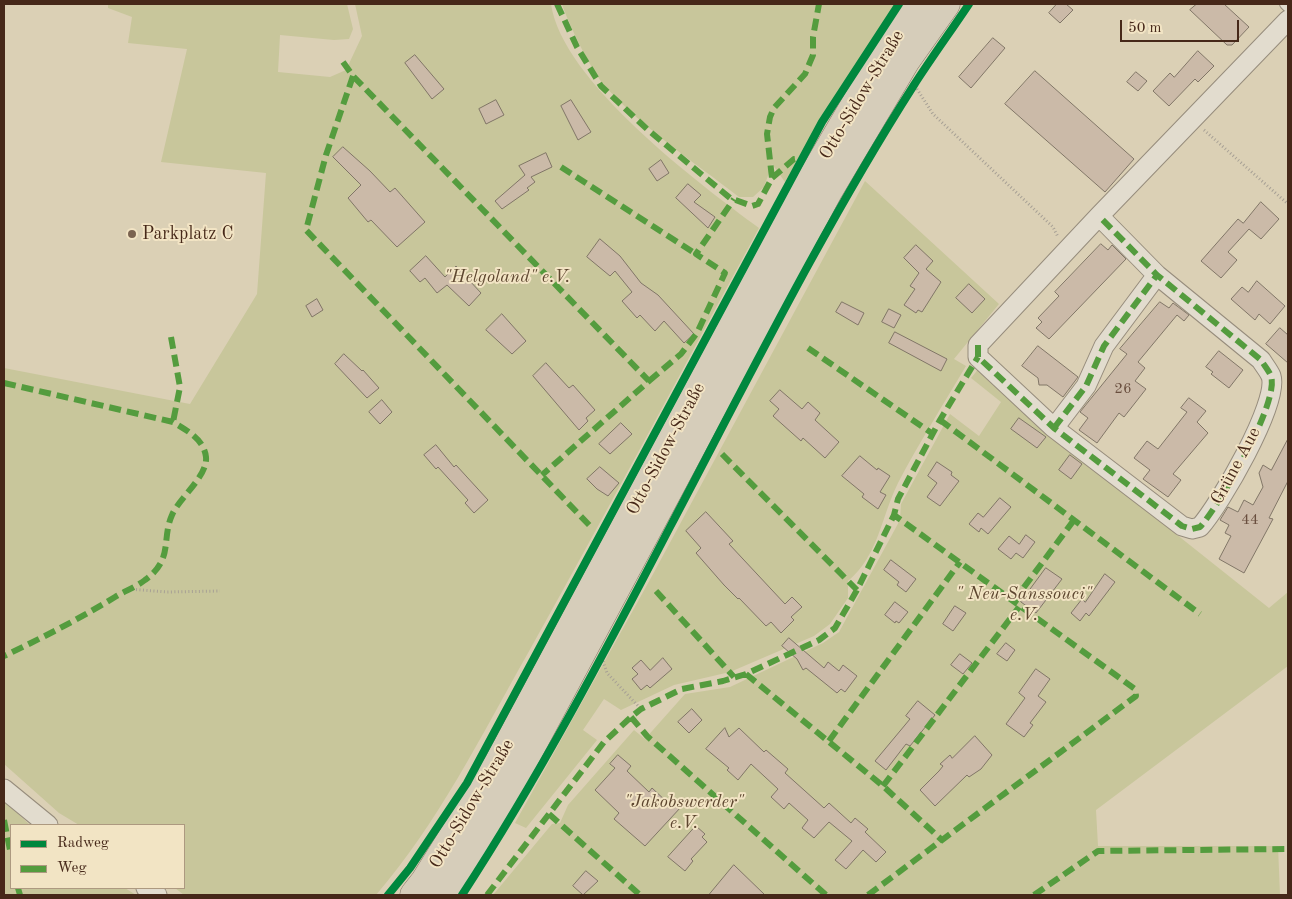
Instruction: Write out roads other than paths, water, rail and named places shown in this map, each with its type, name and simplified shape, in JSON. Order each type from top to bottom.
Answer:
[{"type":"main road","name":"Otto-Sidow-Straße","points":[[414,895],[426,881],[497,765],[810,181],[888,48],[920,4]]},
{"type":"main road","name":"Otto-Sidow-Straße","points":[[442,895],[497,811],[828,190],[905,62],[946,4]]},
{"type":"street","name":"Grüne Aue","points":[[1099,216],[1157,275],[1261,360],[1272,377],[1269,398],[1246,454],[1208,518],[1200,527],[1192,529],[1182,526],[1054,428],[978,357],[978,345],[1099,216],[1288,20]]},
{"type":"street","points":[[1054,428],[1086,386],[1104,346],[1157,275]]},
{"type":"street","points":[[4,789],[47,824]]},
{"type":"lane","points":[[1285,4],[1288,7]]},
{"type":"place","name":"Parkplatz C","points":[[132,234]]},
{"type":"park label","name":"\"Helgoland\" e.V.","points":[[507,277]]},
{"type":"park label","name":"\" Neu-Sanssouci\" e.V.","points":[[1024,604]]},
{"type":"park label","name":"\"Jakobswerder\" e.V.","points":[[684,812]]}]
